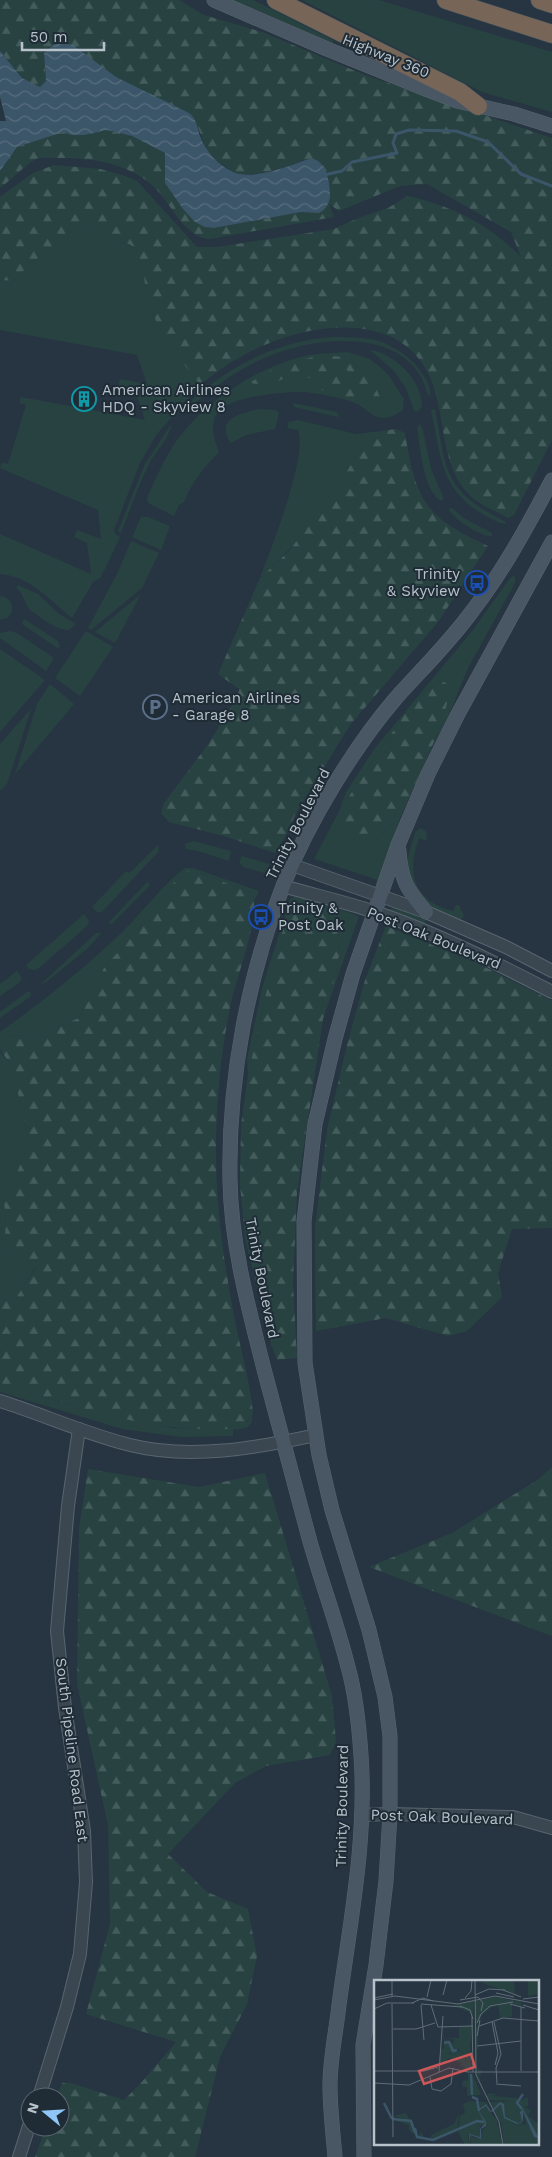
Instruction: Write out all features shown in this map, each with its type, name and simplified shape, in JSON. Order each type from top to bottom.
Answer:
[{"type":"highway","points":[[276,0],[460,92],[478,106]]},
{"type":"highway","points":[[446,0],[552,34]]},
{"type":"highway","points":[[540,0],[552,4]]},
{"type":"main road","name":"Highway 360","points":[[214,0],[428,90],[552,126]]},
{"type":"main road","name":"Trinity Boulevard","points":[[335,2157],[330,2085],[345,1960],[358,1874],[362,1758],[357,1712],[349,1668],[311,1545],[283,1442],[249,1312],[236,1245],[230,1182],[231,1125],[239,1054],[252,987],[283,886],[292,865],[341,775],[365,738],[396,699],[439,653],[505,567],[552,480]]},
{"type":"main road","name":"Trinity Boulevard","points":[[364,2157],[363,2045],[376,1965],[390,1814],[390,1736],[385,1697],[369,1630],[332,1510],[316,1435],[305,1364],[304,1221],[317,1114],[353,974],[398,845],[428,774],[458,714],[552,542]]},
{"type":"main road","points":[[398,845],[400,872],[408,890],[426,912]]},
{"type":"street","name":"Post Oak Boulevard","points":[[292,865],[426,912],[506,947],[552,971]]},
{"type":"street","name":"Post Oak Boulevard","points":[[283,886],[374,912],[480,955],[552,992]]},
{"type":"street","points":[[480,955],[506,947],[507,964],[514,972]]},
{"type":"street","points":[[0,1401],[132,1446],[165,1450],[212,1451],[283,1442],[316,1435]]},
{"type":"street","name":"South Pipeline Road East","points":[[42,2087],[67,2007],[80,1954],[86,1882],[84,1831],[65,1708],[57,1631],[68,1506],[79,1429]]},
{"type":"street","name":"Post Oak Boulevard","points":[[361,1815],[390,1814],[513,1818],[552,1828]]},
{"type":"street","points":[[19,2157],[25,2137]]},
{"type":"green space","points":[[0,0],[179,0],[204,15],[262,32],[365,75],[552,138],[552,440],[514,515],[508,518],[478,502],[455,475],[449,458],[434,387],[427,371],[414,353],[397,340],[377,332],[355,328],[309,331],[267,344],[249,352],[224,367],[200,385],[159,327],[148,300],[138,254],[129,244],[104,241],[99,229],[91,226],[75,228],[49,254],[34,260],[14,281],[0,280],[0,197],[33,173],[54,165],[100,169],[137,181],[197,247],[217,247],[334,229],[358,218],[388,208],[407,196],[439,205],[469,218],[496,235],[521,257],[511,232],[427,184],[400,186],[339,211],[329,204],[334,217],[210,239],[193,233],[186,227],[162,196],[146,180],[135,173],[109,163],[68,158],[38,158],[0,188],[0,171],[17,147],[55,133],[64,132],[72,135],[84,135],[107,130],[132,136],[165,153],[165,183],[183,209],[205,227],[214,228],[301,212],[319,213],[330,200],[329,181],[322,163],[304,160],[266,172],[245,175],[235,173],[216,160],[207,151],[194,117],[116,77],[66,43],[57,42],[44,53],[46,81],[40,87],[22,78],[0,51]]},
{"type":"green space","points":[[228,0],[253,0],[333,40],[332,45]]},
{"type":"green space","points":[[302,0],[379,0],[552,52],[552,112],[482,92]]},
{"type":"green space","points":[[91,226],[99,229],[104,241],[117,241],[129,244],[136,250],[154,317],[172,347],[200,385],[157,434],[140,463],[114,530],[115,534],[120,537],[100,578],[93,582],[72,618],[30,584],[21,579],[0,574],[0,534],[91,574],[87,543],[74,537],[77,530],[101,539],[98,510],[0,468],[2,462],[8,464],[26,405],[19,403],[21,397],[145,420],[135,390],[118,386],[120,379],[147,384],[137,355],[0,330],[0,280],[14,281],[34,260],[49,254],[75,228]]},
{"type":"green space","points":[[332,337],[370,339],[394,348],[419,368],[429,386],[431,396],[428,395],[418,372],[401,356],[380,346],[356,342],[331,342],[305,345],[260,360],[226,379],[194,404],[187,405],[218,379],[254,358],[292,344]]},
{"type":"green space","points":[[370,350],[389,357],[406,370],[418,388],[421,397],[422,407],[418,411],[414,411],[406,388],[394,371]]},
{"type":"green space","points":[[348,352],[370,359],[387,373],[404,399],[403,410],[393,416],[382,418],[375,416],[351,401],[303,392],[271,394],[233,402],[218,412],[215,417],[214,437],[219,452],[199,475],[174,516],[148,503],[149,493],[173,446],[199,415],[233,388],[271,367],[291,360],[310,355]]},
{"type":"green space","points":[[316,356],[343,357],[360,363],[371,377],[382,402],[368,400],[350,372],[341,367],[331,369],[338,378],[352,389],[358,400],[319,389],[314,380],[299,375],[267,384],[255,385],[251,382],[275,368]]},
{"type":"green space","points":[[293,403],[337,412],[339,416],[294,407]]},
{"type":"green space","points":[[259,409],[276,410],[279,413],[275,429],[246,435],[231,443],[226,428],[232,418]]},
{"type":"green space","points":[[435,409],[442,449],[451,477],[470,500],[485,511],[506,522],[505,524],[497,522],[469,505],[450,482],[444,470],[437,442],[431,410]]},
{"type":"green space","points":[[298,420],[356,434],[381,431],[364,447],[324,508],[294,545],[260,578],[293,481],[300,443],[298,430],[287,428],[289,422]]},
{"type":"green space","points":[[172,423],[169,433],[145,472],[121,533],[118,531],[145,464]]},
{"type":"green space","points":[[420,424],[431,469],[444,499],[441,501],[430,488],[423,467],[417,427]]},
{"type":"green space","points":[[396,429],[405,433],[414,475],[419,491],[427,504],[450,526],[488,546],[438,622],[350,725],[296,813],[275,853],[224,836],[169,822],[161,813],[164,803],[209,743],[238,695],[239,689],[218,674],[260,578],[289,551],[342,481],[350,466],[372,436],[381,431]]},
{"type":"green space","points":[[450,508],[492,533],[492,536],[487,536],[469,527],[452,514],[449,510]]},
{"type":"green space","points":[[141,517],[148,517],[170,526],[161,550],[132,537]]},
{"type":"green space","points":[[131,541],[159,553],[142,588],[91,630],[88,628],[118,572]]},
{"type":"green space","points":[[515,577],[515,583],[468,668],[445,725],[432,747],[442,724],[440,680],[413,702],[472,631],[510,578]]},
{"type":"green space","points":[[18,585],[38,594],[58,613],[76,624],[69,630],[58,628],[44,620],[31,611],[16,588]]},
{"type":"green space","points":[[141,594],[115,643],[95,632]]},
{"type":"green space","points":[[0,596],[10,601],[12,612],[7,618],[0,620]]},
{"type":"green space","points":[[24,619],[58,641],[60,647],[57,648],[22,624]]},
{"type":"green space","points":[[10,631],[17,633],[54,658],[46,671],[0,638],[0,633]]},
{"type":"green space","points":[[86,631],[113,647],[80,696],[55,678]]},
{"type":"green space","points":[[0,649],[45,680],[0,732]]},
{"type":"green space","points":[[440,680],[451,686],[442,724],[401,816],[369,845],[350,836],[339,811],[413,702]]},
{"type":"green space","points":[[50,684],[74,704],[15,774],[37,704]]},
{"type":"green space","points":[[412,703],[339,811],[346,792],[375,748]]},
{"type":"green space","points":[[31,709],[7,784],[0,791],[0,744]]},
{"type":"green space","points":[[339,811],[369,845],[401,816],[378,880],[314,859]]},
{"type":"green space","points":[[421,828],[426,831],[427,841],[419,838],[415,851],[413,863],[416,884],[429,900],[440,906],[453,911],[456,905],[459,905],[464,916],[460,920],[443,915],[435,910],[421,897],[411,882],[407,870],[408,858],[415,834]]},
{"type":"green space","points":[[194,841],[231,851],[229,861],[186,849],[185,844]]},
{"type":"green space","points":[[158,845],[159,851],[102,912],[97,912],[92,907],[126,871],[130,873]]},
{"type":"green space","points":[[242,856],[269,864],[269,869],[264,873],[243,867],[239,862]]},
{"type":"green space","points":[[185,868],[193,868],[259,891],[254,901],[253,893],[200,873],[178,877],[144,922],[104,968],[79,1018],[43,1033],[9,1037],[0,1050],[0,1032],[47,997],[107,947],[168,883]]},
{"type":"green space","points":[[191,870],[253,893],[254,906],[250,935],[227,1024],[218,1090],[216,1161],[218,1206],[226,1272],[253,1413],[242,1425],[226,1429],[176,1427],[125,1419],[74,1406],[0,1383],[0,1299],[14,1301],[36,1267],[9,1254],[5,1236],[4,1203],[29,1144],[12,1066],[0,1050],[9,1037],[43,1033],[79,1018],[104,968],[144,922],[178,877],[184,872]]},
{"type":"green space","points":[[148,881],[150,885],[110,924],[109,922]]},
{"type":"green space","points":[[297,895],[359,917],[323,1019],[336,974],[339,955],[336,917],[266,994],[248,1075],[247,1059],[262,988],[290,899]]},
{"type":"green space","points":[[295,899],[310,901],[336,917],[339,955],[336,974],[323,1019],[297,1192],[293,1284],[297,1358],[277,1360],[271,1344],[245,1238],[240,1185],[241,1125],[248,1075],[266,994],[284,926]]},
{"type":"green space","points":[[393,907],[426,920],[425,923],[389,912]]},
{"type":"green space","points":[[84,914],[89,921],[87,926],[40,967],[35,970],[29,969],[26,965]]},
{"type":"green space","points":[[386,926],[477,963],[552,1001],[552,1228],[512,1229],[498,1273],[502,1297],[467,1331],[448,1336],[386,1318],[316,1331],[315,1227],[327,1130],[365,980]]},
{"type":"green space","points":[[96,933],[101,933],[88,948],[45,983],[41,984]]},
{"type":"green space","points":[[17,971],[22,978],[19,983],[0,996],[0,984]]},
{"type":"green space","points":[[27,992],[30,992],[31,996],[0,1018],[0,1012]]},
{"type":"green space","points":[[0,1052],[12,1066],[29,1144],[4,1203],[5,1236],[9,1254],[36,1266],[14,1301],[0,1299]]},
{"type":"green space","points":[[0,1383],[66,1404],[173,1428],[222,1429],[248,1421],[253,1413],[251,1424],[246,1428],[233,1430],[233,1436],[181,1437],[122,1429],[0,1392]]},
{"type":"green space","points":[[552,1467],[552,1636],[369,1567],[452,1533],[539,1479]]},
{"type":"green space","points":[[88,1469],[199,1487],[265,1473],[332,1696],[336,1742],[330,1755],[266,1766],[235,1783],[168,1854],[207,1892],[248,1909],[257,1956],[247,2004],[220,2057],[195,2157],[35,2157],[42,2137],[70,2137],[70,2087],[61,2087],[62,2083],[71,2083],[124,2100],[176,2042],[86,2014],[110,1924],[108,1825],[77,1684],[79,1529]]},
{"type":"water","points":[[57,42],[73,45],[116,77],[192,115],[202,142],[209,152],[217,161],[233,172],[246,175],[276,170],[310,159],[320,162],[326,172],[330,190],[327,206],[319,213],[301,212],[214,228],[205,227],[195,222],[183,209],[165,183],[165,153],[132,136],[107,130],[84,135],[72,135],[63,132],[17,147],[0,171],[0,121],[6,121],[0,97],[0,51],[22,78],[40,87],[46,81],[44,53]]},
{"type":"waterway","points":[[324,175],[342,171],[352,162],[397,153],[393,143],[396,134],[409,130],[456,131],[488,142],[521,174],[552,186]]},
{"type":"place","name":"American Airlines HDQ - Skyview 8","points":[[84,399]]},
{"type":"place","name":"Trinity & Skyview","points":[[477,583]]},
{"type":"place","name":"American Airlines - Garage 8","points":[[155,707]]},
{"type":"place","name":"Trinity & Post Oak","points":[[261,917]]}]
